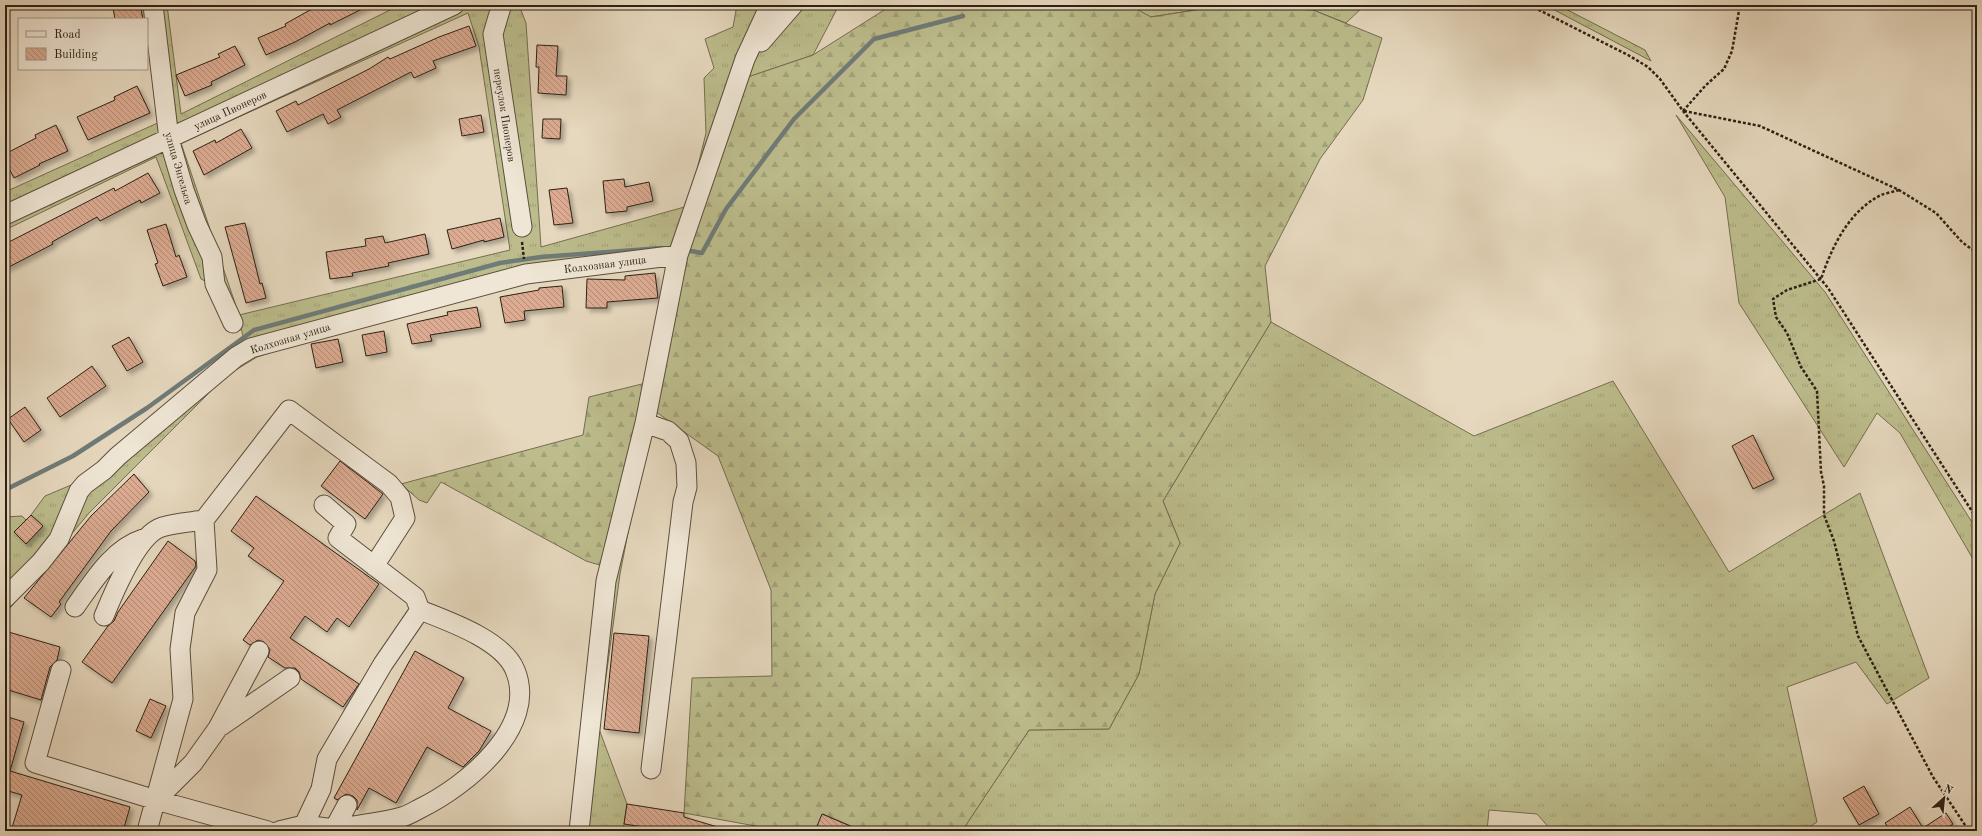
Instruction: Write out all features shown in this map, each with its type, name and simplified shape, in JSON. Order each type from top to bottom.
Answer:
[{"type":"street","name":"улица Энгельса","points":[[152,5],[169,139],[184,190],[197,226],[212,257],[215,284],[233,323]]},
{"type":"street","name":"улица Пионеров","points":[[5,215],[454,5]]},
{"type":"street","name":"переулок Пионеров","points":[[498,5],[501,7],[493,34],[522,227]]},
{"type":"street","points":[[579,831],[606,581],[646,423],[678,255],[745,60],[770,5]]},
{"type":"street","points":[[745,60],[793,5]]},
{"type":"street","name":"Колхозная улица","points":[[5,598],[12,582],[41,562],[59,539],[78,491],[236,357],[251,348],[272,341],[526,274],[678,255]]},
{"type":"street","points":[[147,831],[183,699],[180,649],[185,613],[207,570],[204,520],[289,410],[389,484],[400,497],[405,518],[374,566]]},
{"type":"street","points":[[646,423],[668,431],[679,441],[686,463],[688,487],[683,502],[665,642],[651,770]]},
{"type":"street","points":[[279,831],[304,825],[334,829],[403,816],[438,800],[475,773],[502,742],[515,719],[521,694],[515,669],[502,653],[485,639],[460,626],[420,610],[415,597],[338,538],[346,524],[324,505]]},
{"type":"street","points":[[104,616],[118,580],[146,538],[160,527],[204,520]]},
{"type":"street","points":[[74,607],[108,562],[132,543],[146,538]]},
{"type":"street","points":[[304,825],[322,789],[327,759],[383,664],[420,610]]},
{"type":"street","points":[[156,800],[193,763],[218,728],[260,651]]},
{"type":"street","points":[[61,670],[35,763],[156,800],[268,831]]},
{"type":"street","points":[[218,728],[290,678]]},
{"type":"street","points":[[334,829],[347,805]]},
{"type":"path","points":[[1519,5],[1537,8],[1628,55],[1648,67],[1660,79],[1683,111],[1832,294],[1977,519]]},
{"type":"path","points":[[1683,111],[1706,85],[1724,69],[1732,51],[1740,5]]},
{"type":"path","points":[[1683,111],[1760,126],[1899,190],[1936,213],[1962,242],[1977,252]]},
{"type":"path","points":[[1821,279],[1837,238],[1849,222],[1881,195],[1899,190]]},
{"type":"path","points":[[522,247],[525,265]]},
{"type":"path","points":[[1821,279],[1787,290],[1773,299],[1776,318],[1787,333],[1801,367],[1817,391],[1821,472],[1824,486],[1824,515],[1834,541],[1858,636],[1934,777],[1970,831]]},
{"type":"green space","points":[[146,5],[167,5],[181,114],[400,5],[442,5],[5,209],[5,192],[162,121]]},
{"type":"green space","points":[[467,5],[489,5],[499,34],[511,7],[509,5],[519,5],[526,23],[541,247],[688,206],[706,133],[704,78],[714,68],[705,39],[733,27],[737,5],[765,5],[675,252],[531,267],[245,344],[241,328],[219,283],[177,140]],"holes":[[[468,13],[479,47],[510,250],[239,315],[181,143]]]},
{"type":"green space","points":[[777,5],[839,5],[813,55],[745,78]]},
{"type":"green space","points":[[892,5],[1129,5],[1151,17],[1228,5],[1313,10],[1382,38],[1363,100],[1320,159],[1265,266],[1271,322],[1163,501],[1180,543],[1155,594],[1139,674],[1109,729],[1029,730],[962,831],[862,831],[823,814],[815,831],[783,831],[684,813],[692,678],[772,676],[771,590],[718,456],[652,409],[684,256],[745,78],[813,55]]},
{"type":"green space","points":[[1129,5],[1228,5],[1150,17]]},
{"type":"green space","points":[[1229,5],[1365,5],[1346,23],[1313,10]]},
{"type":"green space","points":[[1545,5],[1558,5],[1645,50],[1651,61]]},
{"type":"green space","points":[[1676,115],[1825,292],[1977,530],[1977,566],[1900,433],[1877,413],[1844,467],[1739,303],[1725,197]]},
{"type":"green space","points":[[168,149],[211,284],[201,279],[156,157],[5,230],[5,220]]},
{"type":"green space","points":[[1271,322],[1474,436],[1613,381],[1729,572],[1860,493],[1929,678],[1887,704],[1856,662],[1787,687],[1817,822],[1803,831],[1552,831],[1537,814],[1489,810],[1487,831],[962,831],[1029,730],[1109,729],[1139,674],[1155,594],[1180,543],[1163,501]]},
{"type":"green space","points":[[354,325],[257,357],[226,376],[89,513],[5,614],[5,607],[26,579],[81,493],[239,359]]},
{"type":"green space","points":[[646,383],[603,566],[586,561],[441,482],[427,503],[419,500],[401,484],[583,435],[589,397]]},
{"type":"green space","points":[[648,429],[620,574],[599,729],[627,804],[623,831],[583,831],[610,582]]},
{"type":"green space","points":[[83,480],[57,537],[17,578],[8,578],[5,576],[5,517],[22,516],[26,520],[14,532],[26,544],[43,526],[31,515],[45,496]]},
{"type":"building","points":[[129,5],[140,5],[143,18],[115,18],[113,8]]},
{"type":"building","points":[[319,5],[370,5],[266,55],[258,38],[286,26],[285,24]]},
{"type":"building","points":[[469,26],[476,46],[433,61],[436,68],[414,78],[411,72],[337,110],[341,117],[328,124],[323,114],[287,132],[276,111],[296,101],[298,105],[369,69],[388,57],[390,59],[439,37]]},
{"type":"building","points":[[537,45],[558,46],[556,76],[567,76],[566,95],[538,93],[539,67],[536,67]]},
{"type":"building","points":[[235,46],[245,65],[211,82],[212,85],[185,96],[176,75],[220,57],[218,54]]},
{"type":"building","points":[[137,86],[150,113],[88,140],[77,117],[115,100],[114,97]]},
{"type":"building","points":[[481,115],[484,132],[462,136],[459,119]]},
{"type":"building","points":[[543,119],[561,119],[560,139],[542,138]]},
{"type":"building","points":[[56,125],[68,151],[39,164],[40,165],[14,178],[5,161],[5,154],[36,138],[35,135]]},
{"type":"building","points":[[241,129],[252,148],[204,175],[193,151],[215,140],[216,143]]},
{"type":"building","points":[[148,173],[160,193],[141,203],[140,200],[100,221],[97,217],[52,242],[53,244],[5,269],[5,244],[114,188],[115,191]]},
{"type":"building","points":[[624,179],[625,187],[649,182],[653,201],[627,207],[627,211],[606,213],[603,181]]},
{"type":"building","points":[[567,188],[573,223],[554,225],[549,190]]},
{"type":"building","points":[[500,218],[504,237],[484,242],[484,240],[452,249],[447,230]]},
{"type":"building","points":[[245,223],[260,284],[262,283],[266,298],[246,303],[225,227]]},
{"type":"building","points":[[166,224],[176,257],[179,255],[187,277],[163,286],[155,264],[158,263],[147,230]]},
{"type":"building","points":[[425,234],[429,254],[388,263],[389,266],[352,273],[353,276],[330,279],[326,252],[366,246],[365,239],[383,236],[385,243]]},
{"type":"building","points":[[655,273],[658,298],[607,302],[607,308],[586,308],[587,279],[625,280],[625,276]]},
{"type":"building","points":[[562,286],[564,307],[524,311],[525,320],[505,323],[500,297],[539,290],[539,288]]},
{"type":"building","points":[[477,307],[481,327],[430,335],[432,341],[412,344],[407,324],[448,315],[447,312]]},
{"type":"building","points":[[384,331],[387,352],[366,356],[362,335]]},
{"type":"building","points":[[129,337],[143,362],[127,371],[112,346]]},
{"type":"building","points":[[338,339],[343,362],[316,368],[311,344]]},
{"type":"building","points":[[92,366],[106,386],[60,417],[47,398]]},
{"type":"building","points":[[25,407],[41,430],[24,442],[8,419]]},
{"type":"building","points":[[1753,435],[1774,479],[1753,489],[1732,446]]},
{"type":"building","points":[[340,461],[383,494],[365,519],[321,486]]},
{"type":"building","points":[[134,474],[149,492],[111,531],[59,602],[61,604],[51,617],[24,598],[91,516]]},
{"type":"building","points":[[256,496],[379,584],[349,627],[337,618],[327,632],[305,616],[290,638],[359,684],[343,707],[301,679],[299,672],[295,668],[285,668],[268,657],[270,650],[264,642],[258,640],[250,645],[243,640],[284,581],[248,556],[254,548],[231,531]]},
{"type":"building","points":[[31,515],[43,526],[26,544],[14,532]]},
{"type":"building","points":[[168,541],[195,561],[196,566],[112,683],[82,662],[108,626],[114,621],[118,612]]},
{"type":"building","points":[[5,631],[60,647],[57,660],[50,667],[41,700],[5,689]]},
{"type":"building","points":[[614,633],[649,636],[639,733],[604,729]]},
{"type":"building","points":[[415,651],[464,678],[448,708],[491,731],[479,751],[463,767],[427,747],[396,803],[369,788],[357,810],[357,800],[353,796],[346,794],[337,800],[334,798]]},
{"type":"building","points":[[150,699],[166,706],[151,738],[136,731]]},
{"type":"building","points":[[5,716],[24,722],[10,771],[130,807],[123,831],[11,831],[22,795],[5,790]]},
{"type":"building","points":[[1864,786],[1879,814],[1859,825],[1843,798]]},
{"type":"building","points":[[627,804],[684,813],[684,817],[721,828],[720,831],[671,831],[624,824]]},
{"type":"building","points":[[1910,807],[1923,828],[1946,813],[1953,824],[1942,831],[1890,831],[1885,823]]},
{"type":"building","points":[[822,814],[862,831],[815,831]]},
{"type":"waterway","points":[[685,250],[702,253],[726,209],[794,119],[874,39],[963,16]]},
{"type":"waterway","points":[[5,490],[73,456],[147,408],[254,330],[500,263],[541,257],[662,248]]}]
